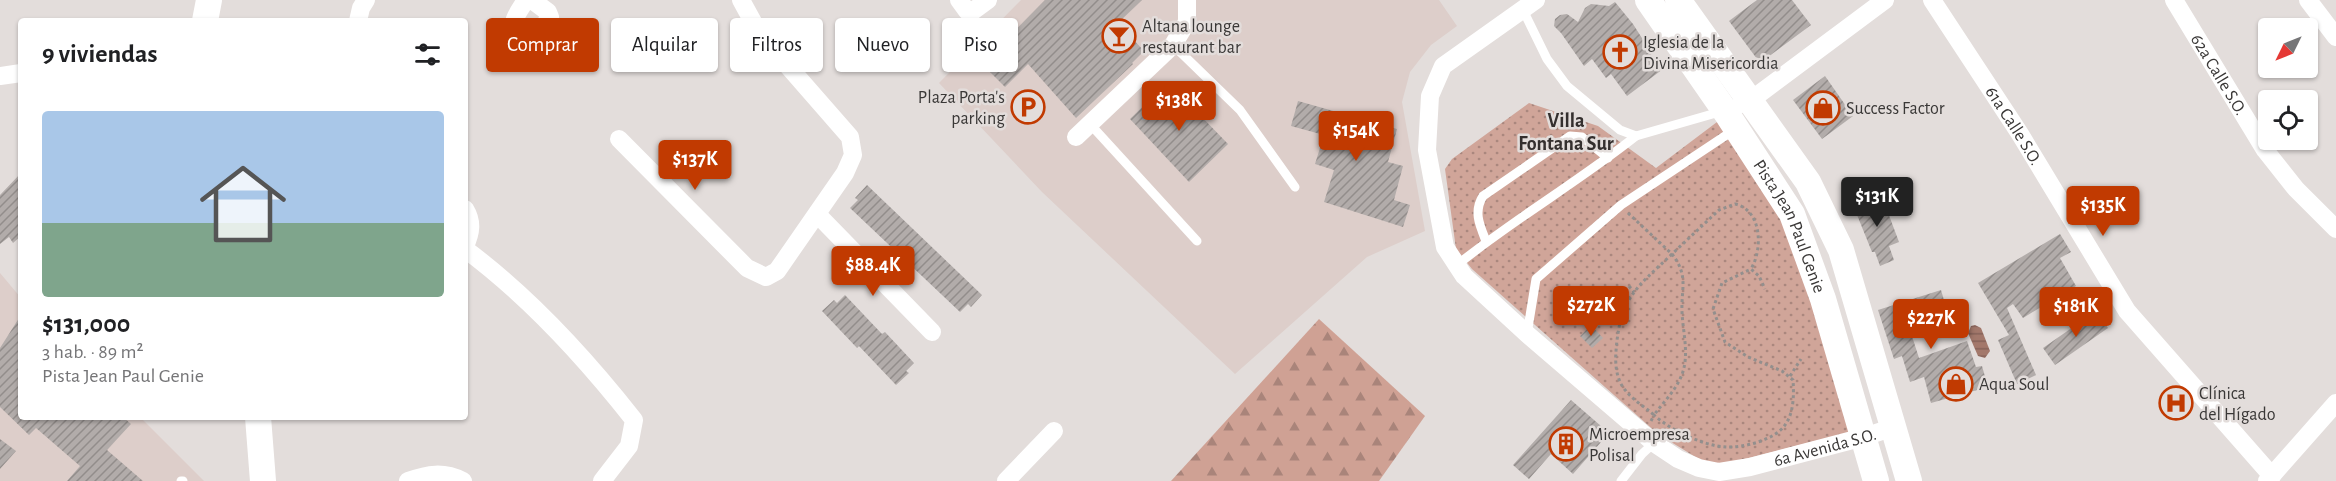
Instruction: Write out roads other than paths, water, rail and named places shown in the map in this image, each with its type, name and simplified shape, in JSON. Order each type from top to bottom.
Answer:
[{"type":"main road","points":[[206,18],[209,0]]},
{"type":"main road","name":"Pista Jean Paul Genie","points":[[1648,0],[1792,214],[1823,299],[1876,481]]},
{"type":"main road","name":"Pista Jean Paul Genie","points":[[1678,0],[1808,182],[1841,250],[1909,481]]},
{"type":"main road","points":[[258,420],[263,481]]},
{"type":"street","points":[[359,18],[366,0]]},
{"type":"street","points":[[526,0],[514,18],[514,27],[521,38],[530,40],[534,39],[550,17],[548,12],[532,0]]},
{"type":"street","points":[[619,139],[747,268],[766,277],[777,271],[844,173],[853,155],[850,137],[759,33],[741,0]]},
{"type":"street","points":[[958,0],[967,11],[973,10],[988,0]]},
{"type":"street","points":[[1076,137],[1173,45],[1187,22],[1187,0]]},
{"type":"street","points":[[1730,120],[1751,100],[1885,0]]},
{"type":"street","name":"61a Calle S.O.","points":[[1932,0],[2020,134],[2127,312],[2269,478]]},
{"type":"street","name":"62a Calle S.O.","points":[[2174,0],[2265,150],[2296,189],[2336,229]]},
{"type":"street","points":[[2308,0],[2336,37]]},
{"type":"street","name":"6a Avenida S.O.","points":[[1529,5],[1443,66],[1430,96],[1427,150],[1445,247],[1464,276],[1527,334],[1654,443],[1678,459],[1699,468],[1719,472],[1750,467],[1894,427]]},
{"type":"street","points":[[0,76],[18,73]]},
{"type":"street","points":[[816,214],[932,332]]},
{"type":"street","points":[[468,217],[471,225],[468,240]]},
{"type":"street","points":[[468,249],[498,273],[602,378],[634,420],[629,446],[602,481]]},
{"type":"street","points":[[2269,478],[2336,403]]},
{"type":"street","points":[[1006,481],[1054,431]]},
{"type":"street","points":[[408,481],[430,473],[455,477],[463,481]]},
{"type":"lane","points":[[1529,5],[1547,59],[1566,86],[1620,130],[1636,136]]},
{"type":"lane","points":[[1173,45],[1240,110],[1295,187]]},
{"type":"lane","points":[[1457,265],[1486,241],[1608,158],[1636,136],[1730,120]]},
{"type":"lane","points":[[1527,334],[1536,279],[1621,205],[1730,120]]},
{"type":"lane","points":[[1090,124],[1197,241]]},
{"type":"lane","points":[[1486,241],[1478,218],[1477,207],[1483,196],[1570,136],[1582,137],[1608,158]]},
{"type":"lane","points":[[1621,481],[1642,454],[1654,443]]},
{"type":"place","name":"Altana lounge restaurant bar","points":[[1119,36]]},
{"type":"place","name":"Iglesia de la Divina Misericordia","points":[[1620,52]]},
{"type":"place","name":"Plaza Porta's parking","points":[[1028,107]]},
{"type":"place","name":"Success Factor","points":[[1823,108]]},
{"type":"place","name":"Aqua Soul","points":[[1956,384]]},
{"type":"place","name":"Clínica del Hígado","points":[[2176,403]]},
{"type":"place","name":"Microempresa Polisal","points":[[1566,444]]},
{"type":"district","name":"Villa Fontana Sur","points":[[1566,132]]}]
